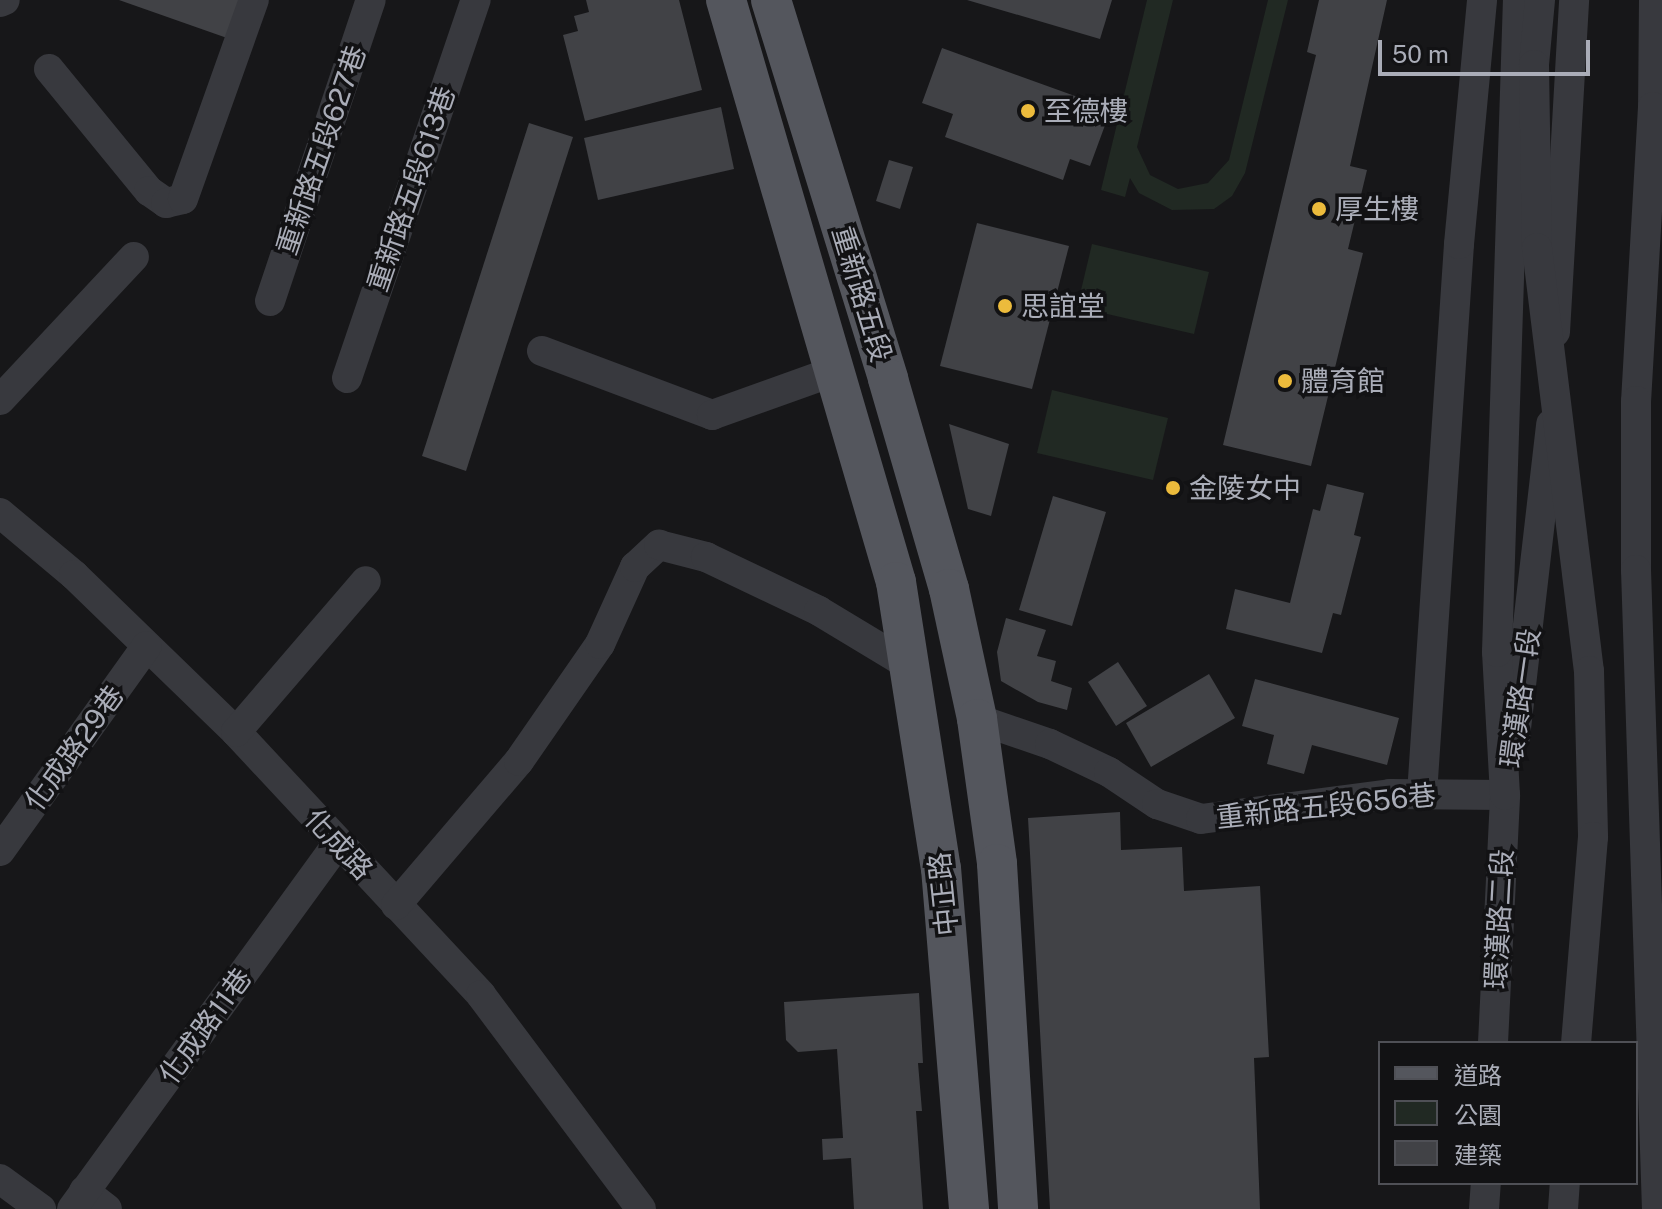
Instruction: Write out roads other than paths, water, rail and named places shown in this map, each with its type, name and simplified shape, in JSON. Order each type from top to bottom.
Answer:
[{"type":"main road","name":"重新路五段","points":[[726,0],[896,582]]},
{"type":"main road","name":"重新路五段","points":[[771,0],[949,589]]},
{"type":"main road","name":"中正路","points":[[896,582],[941,868],[969,1209]]},
{"type":"main road","name":"中正路","points":[[949,589],[977,719],[997,864],[1018,1209]]},
{"type":"street","points":[[49,69],[149,191],[166,203],[183,199],[254,0]]},
{"type":"street","name":"重新路五段627巷","points":[[270,301],[371,0]]},
{"type":"street","name":"重新路五段613巷","points":[[347,378],[476,0]]},
{"type":"street","points":[[1422,794],[1459,244],[1482,0]]},
{"type":"street","name":"環漢路一段","points":[[1505,795],[1497,652],[1518,0]]},
{"type":"street","points":[[1540,0],[1534,65],[1537,248],[1589,671],[1593,837],[1576,1041]]},
{"type":"street","name":"環漢路一段","points":[[1505,795],[1547,480],[1574,0]]},
{"type":"street","points":[[1654,0],[1653,107],[1636,401],[1636,570],[1657,1209]]},
{"type":"street","points":[[0,400],[134,257]]},
{"type":"street","points":[[542,351],[712,415],[835,371]]},
{"type":"street","name":"化成路","points":[[0,513],[147,646],[236,732],[481,995],[641,1209]]},
{"type":"street","points":[[396,905],[519,761],[600,644],[635,567],[659,545],[706,557],[819,611],[910,666]]},
{"type":"street","points":[[236,732],[366,581]]},
{"type":"street","name":"化成路29巷","points":[[0,851],[147,646]]},
{"type":"street","name":"重新路五段656巷","points":[[977,719],[1050,744],[1109,772],[1157,804],[1201,819],[1422,794],[1505,795]]},
{"type":"street","name":"環漢路二段","points":[[1493,1041],[1505,795]]},
{"type":"street","name":"化成路11巷","points":[[88,1203],[338,843]]},
{"type":"street","points":[[0,1179],[41,1209]]},
{"type":"street","points":[[1484,1209],[1486,1185]]},
{"type":"street","points":[[1563,1209],[1565,1185]]},
{"type":"place","name":"至德樓","points":[[1028,111]]},
{"type":"place","name":"厚生樓","points":[[1319,209]]},
{"type":"place","name":"思誼堂","points":[[1005,306]]},
{"type":"place","name":"體育館","points":[[1285,381]]},
{"type":"place","name":"金陵女中","points":[[1173,488]]}]
